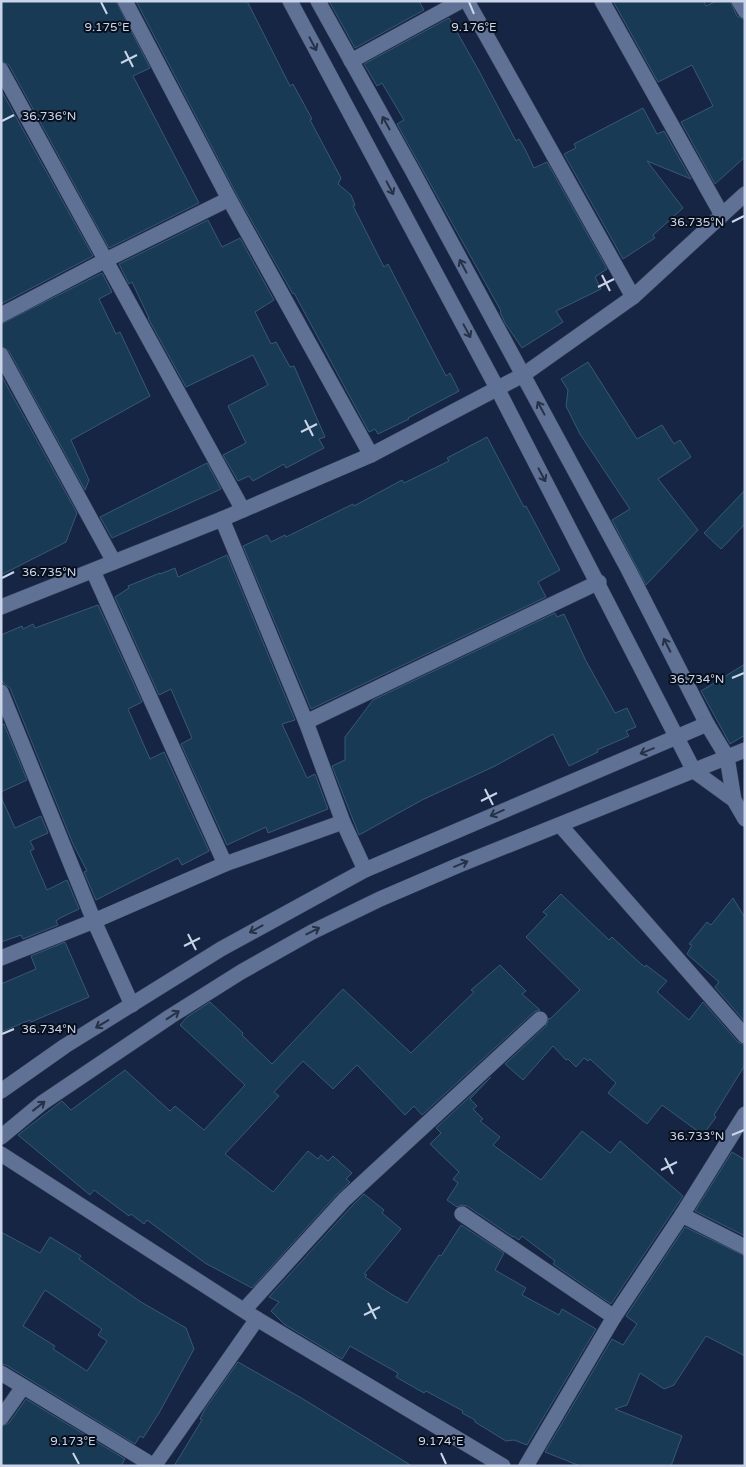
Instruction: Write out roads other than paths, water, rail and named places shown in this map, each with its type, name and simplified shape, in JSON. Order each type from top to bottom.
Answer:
[{"type":"street","points":[[125,1],[229,199],[371,455]]},
{"type":"street","points":[[290,1],[599,582],[694,771],[734,800]]},
{"type":"street","points":[[318,1],[628,568],[707,724],[727,757],[734,800],[745,819]]},
{"type":"street","points":[[351,61],[462,1]]},
{"type":"street","points":[[466,1],[633,297]]},
{"type":"street","points":[[602,1],[722,214]]},
{"type":"street","points":[[739,1],[745,11]]},
{"type":"street","points":[[1,70],[243,510]]},
{"type":"street","points":[[1,607],[222,519],[371,455],[523,375],[633,297],[745,194]]},
{"type":"street","points":[[1,315],[229,199]]},
{"type":"street","points":[[1,355],[114,562]]},
{"type":"street","points":[[222,519],[306,722],[343,822],[365,870]]},
{"type":"street","points":[[93,571],[226,864]]},
{"type":"street","points":[[306,722],[599,582]]},
{"type":"street","points":[[1,692],[94,921],[132,1005]]},
{"type":"street","points":[[1,1091],[65,1046],[221,949],[365,870],[707,724]]},
{"type":"street","points":[[1,1137],[42,1103],[172,1016],[241,972],[312,932],[380,899],[450,869],[745,750]]},
{"type":"street","points":[[1,958],[94,921],[226,864],[343,822]]},
{"type":"street","points":[[560,825],[745,1036]]},
{"type":"street","points":[[1,1373],[154,1466],[251,1315],[344,1200],[540,1019]]},
{"type":"street","points":[[526,1466],[614,1317],[682,1215],[745,1114]]},
{"type":"street","points":[[1,1154],[251,1315],[503,1466]]},
{"type":"street","points":[[462,1214],[614,1317]]},
{"type":"street","points":[[682,1215],[745,1247]]},
{"type":"street","points":[[1,1418],[24,1387]]}]
